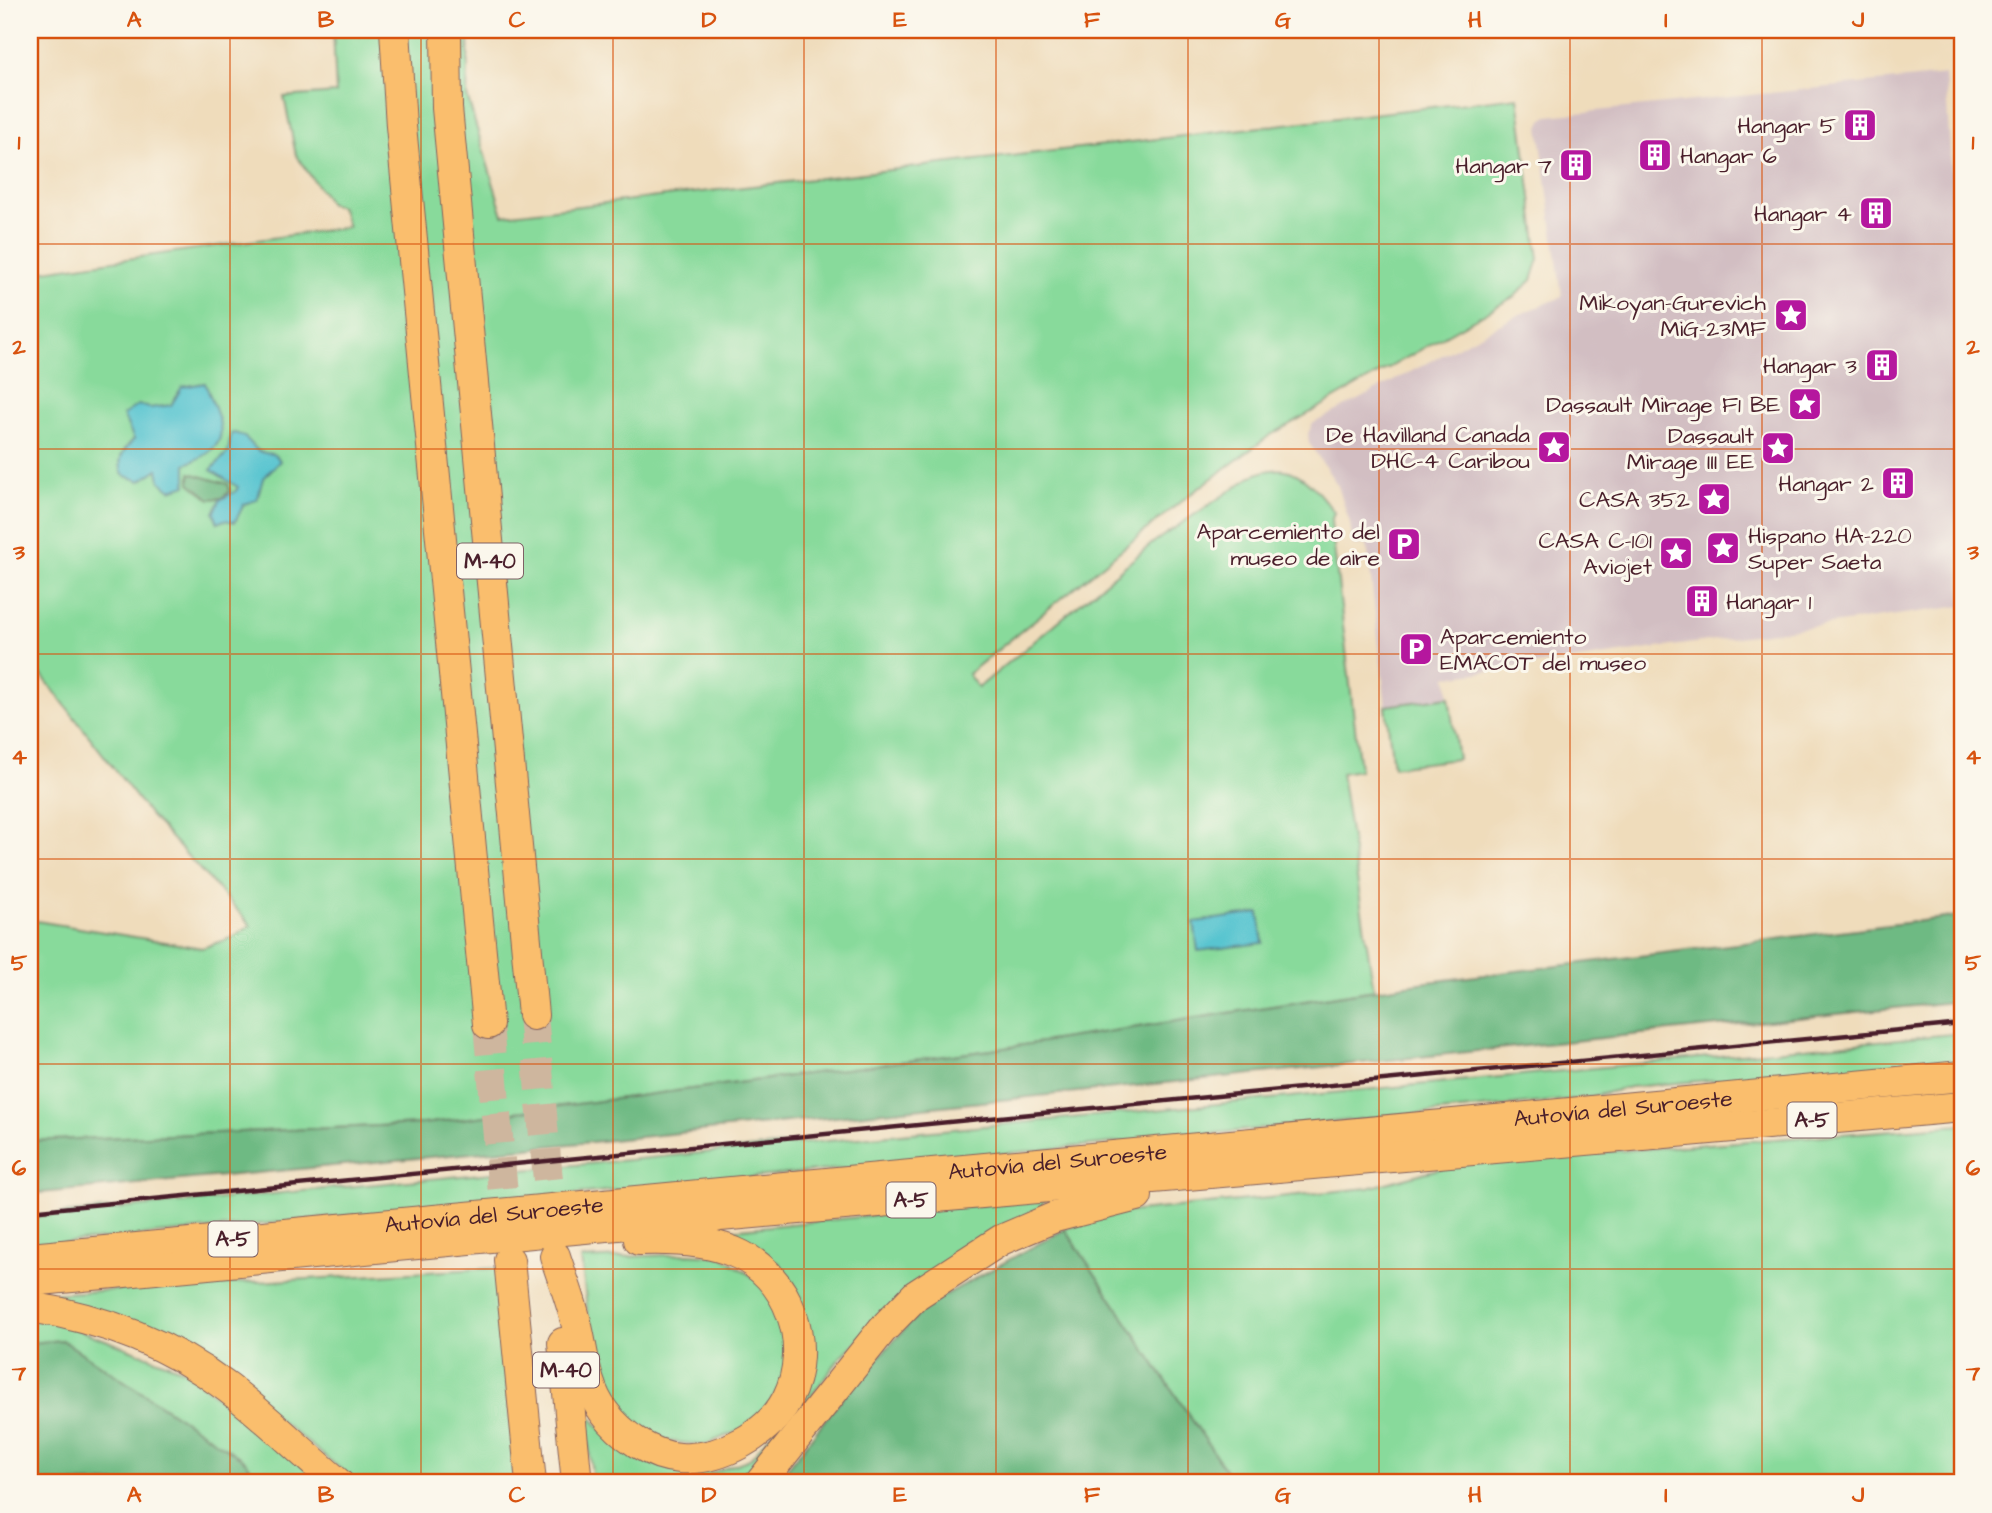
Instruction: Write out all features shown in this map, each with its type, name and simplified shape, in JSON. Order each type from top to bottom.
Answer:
[{"type":"highway","name":"M-40","points":[[395,30],[402,140],[488,1024]]},
{"type":"highway","name":"M-40","points":[[446,30],[447,108],[533,1015]]},
{"type":"highway","name":"Autovía del Suroeste","points":[[30,1258],[1962,1076]]},
{"type":"highway","name":"Autovía del Suroeste","points":[[30,1281],[622,1225],[1962,1108]]},
{"type":"highway","points":[[760,1483],[882,1330],[916,1295],[1001,1240],[1055,1217],[1121,1198],[1294,1178],[1318,1166]]},
{"type":"highway","name":"M-40","points":[[271,1260],[286,1267],[575,1243],[669,1240],[731,1250],[751,1260],[782,1291],[792,1313],[798,1335],[794,1382],[786,1401],[756,1434],[722,1452],[680,1458],[634,1441],[616,1427],[602,1409],[583,1367],[577,1323],[555,1256],[577,1483]]},
{"type":"highway","name":"M-40","points":[[509,1259],[531,1483]]},
{"type":"highway","points":[[30,1307],[67,1313],[127,1332],[180,1357],[228,1388],[338,1483]]},
{"type":"shaded area","points":[[1945,75],[1956,237],[1962,494],[1962,529],[1957,531],[1962,606],[1447,677],[1449,697],[1386,706],[1367,544],[1353,546],[1350,523],[1338,486],[1309,443],[1308,434],[1312,424],[1518,315],[1562,297],[1539,127],[1542,120],[1548,116]]},
{"type":"green space","points":[[333,30],[469,30],[467,96],[503,215],[1518,97],[1539,259],[1532,280],[1515,296],[1269,436],[1184,499],[968,674],[978,688],[1154,542],[1252,476],[1279,469],[1290,471],[1308,482],[1334,512],[1331,522],[1360,770],[1341,773],[1374,990],[991,1050],[423,1124],[30,1141],[30,920],[202,948],[231,938],[251,925],[150,815],[30,660],[30,273],[348,227],[341,207],[330,204],[296,155],[284,97],[336,93]]},
{"type":"green space","points":[[190,473],[228,484],[230,491],[222,498],[210,499],[190,483]]},
{"type":"green space","points":[[1449,697],[1458,759],[1393,767],[1386,706]]},
{"type":"green space","points":[[1962,916],[1962,1001],[592,1142],[30,1194],[30,1141],[423,1124],[991,1050],[1420,983]]},
{"type":"green space","points":[[1962,1033],[1962,1063],[1748,1084],[1711,1080],[1630,1087],[1586,1098],[30,1246],[30,1217]]},
{"type":"green space","points":[[1962,1125],[1962,1483],[1234,1483],[1065,1229],[1117,1213],[1368,1188],[1460,1163]]},
{"type":"green space","points":[[1046,1198],[1038,1210],[900,1298],[841,1357],[744,1483],[593,1483],[585,1411],[611,1440],[658,1465],[712,1473],[750,1459],[777,1427],[796,1292],[779,1263],[732,1237],[731,1230]]},
{"type":"green space","points":[[1065,1229],[1234,1483],[776,1483],[848,1390],[927,1305]]},
{"type":"green space","points":[[688,1254],[721,1256],[759,1281],[775,1307],[788,1345],[784,1380],[767,1407],[741,1430],[704,1445],[655,1440],[605,1397],[593,1357],[581,1259]]},
{"type":"green space","points":[[497,1268],[516,1483],[358,1483],[196,1353],[30,1295]]},
{"type":"green space","points":[[30,1316],[53,1320],[184,1370],[324,1483],[262,1483],[244,1460],[62,1340],[30,1343]]},
{"type":"green space","points":[[62,1340],[244,1460],[262,1483],[30,1483],[30,1343]]},
{"type":"water","points":[[205,383],[221,432],[213,449],[186,464],[186,485],[171,490],[160,481],[158,469],[140,481],[123,475],[120,465],[122,456],[134,439],[123,415],[138,405],[150,408],[171,405],[182,387]]},
{"type":"water","points":[[231,434],[244,437],[259,451],[275,455],[280,461],[263,478],[257,500],[244,504],[235,522],[224,520],[218,523],[214,513],[220,500],[238,487],[211,470],[228,452]]},
{"type":"water","points":[[1259,913],[1263,943],[1198,951],[1194,922]]},
{"type":"tunnel","points":[[533,1015],[553,1235]]},
{"type":"tunnel","points":[[488,1024],[507,1239]]},
{"type":"railway","points":[[30,1211],[1962,1024]]},
{"type":"place","name":"Hangar 5","points":[[1860,125]]},
{"type":"place","name":"Hangar 6","points":[[1655,155]]},
{"type":"place","name":"Hangar 7","points":[[1576,165]]},
{"type":"place","name":"Hangar 4","points":[[1876,213]]},
{"type":"place","name":"Mikoyan-Gurevich MiG-23MF","points":[[1791,315]]},
{"type":"place","name":"Hangar 3","points":[[1882,365]]},
{"type":"place","name":"Dassault Mirage F1 BE","points":[[1805,404]]},
{"type":"place","name":"De Havilland Canada DHC-4 Caribou","points":[[1554,447]]},
{"type":"place","name":"Dassault Mirage III EE","points":[[1778,448]]},
{"type":"place","name":"Hangar 2","points":[[1898,483]]},
{"type":"place","name":"CASA 352","points":[[1714,499]]},
{"type":"place","name":"Aparcemiento del museo de aire","points":[[1404,544]]},
{"type":"place","name":"Hispano HA-220 Super Saeta","points":[[1723,548]]},
{"type":"place","name":"CASA C-101 Aviojet","points":[[1676,553]]},
{"type":"place","name":"Hangar 1","points":[[1702,601]]},
{"type":"place","name":"Aparcemiento EMACOT del museo","points":[[1416,649]]}]
